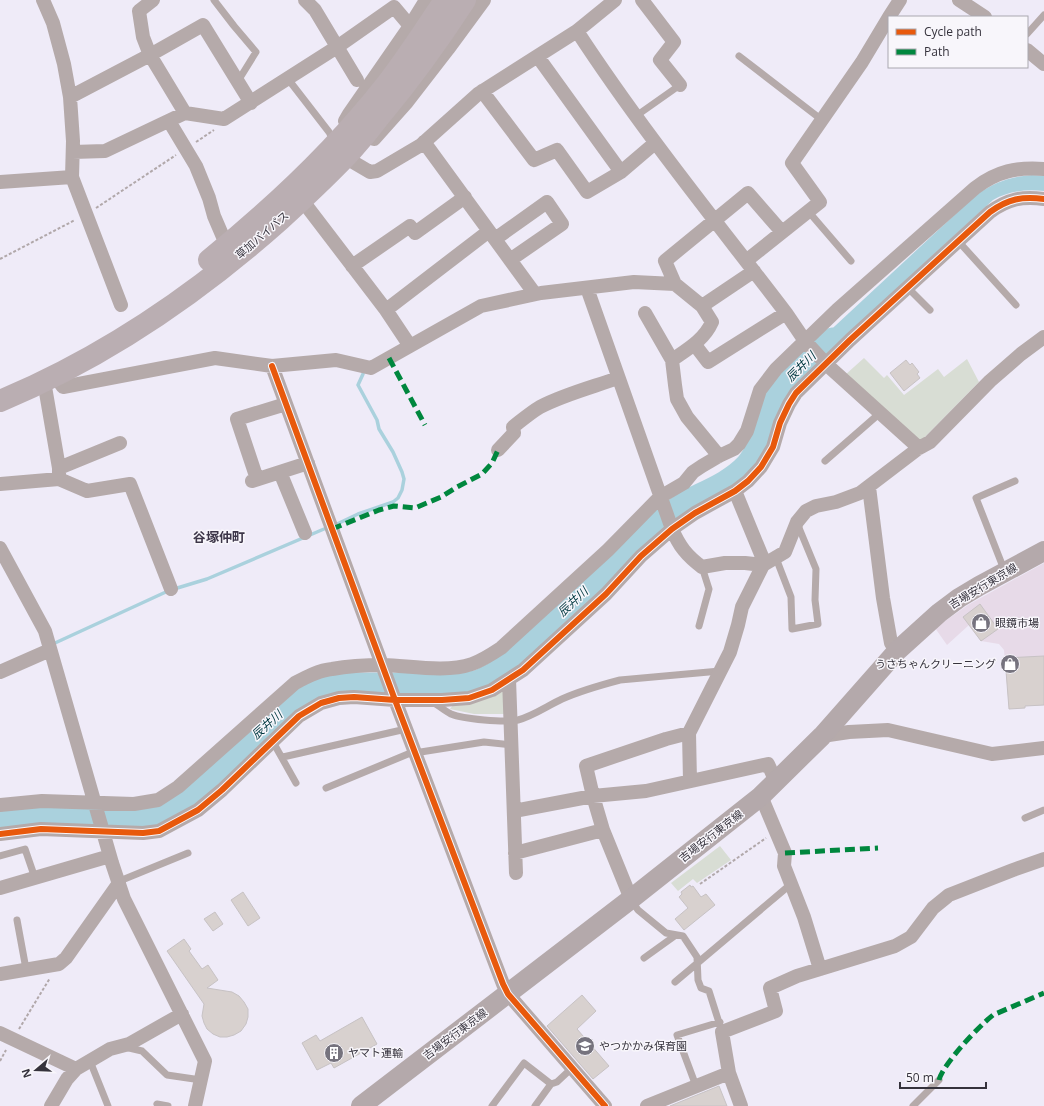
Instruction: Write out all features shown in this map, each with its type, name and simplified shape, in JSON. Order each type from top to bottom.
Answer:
[{"type":"highway","name":"草加バイパス","points":[[0,388],[40,369],[84,345],[153,302],[178,284],[241,233],[297,182],[335,143],[386,85],[445,0]]},
{"type":"highway","name":"草加バイパス","points":[[0,402],[49,379],[132,332],[187,296],[251,245],[305,196],[352,150],[398,94],[439,40],[465,0]]},
{"type":"main road","name":"吉場安行東京線","points":[[361,1106],[508,994],[761,796],[822,736],[897,651],[939,613],[959,598],[1044,551]]},
{"type":"street","points":[[43,0],[64,64],[70,97],[73,152],[72,177],[121,305]]},
{"type":"street","points":[[153,0],[139,11],[143,36],[150,55],[185,113]]},
{"type":"street","points":[[305,0],[315,10],[357,80]]},
{"type":"street","points":[[335,143],[349,114],[410,26],[426,0]]},
{"type":"street","points":[[410,346],[386,310],[352,266],[305,196],[353,162],[407,102],[484,0]]},
{"type":"street","points":[[353,162],[370,172],[377,171],[421,146],[482,91],[577,31],[615,0]]},
{"type":"street","points":[[642,0],[674,42],[660,60],[680,85]]},
{"type":"street","points":[[890,16],[900,0]]},
{"type":"street","points":[[965,2],[984,16]]},
{"type":"street","points":[[73,152],[105,151],[185,113],[224,119],[337,47],[394,7],[410,26]]},
{"type":"street","points":[[702,306],[750,266],[782,232],[820,202],[792,163],[862,62],[888,19]]},
{"type":"street","points":[[70,97],[204,25],[251,103]]},
{"type":"street","points":[[577,31],[655,143],[786,313],[807,343],[825,363],[919,448]]},
{"type":"street","points":[[1028,51],[1044,64]]},
{"type":"street","points":[[538,57],[621,172]]},
{"type":"street","points":[[482,91],[534,160],[557,150],[587,192],[621,172],[655,143]]},
{"type":"street","points":[[169,121],[196,166],[223,237]]},
{"type":"street","points":[[424,142],[535,294]]},
{"type":"street","points":[[0,806],[42,800],[96,806],[134,804],[158,800],[178,787],[294,683],[310,675],[330,669],[449,668],[471,664],[488,657],[502,648],[520,632],[661,501],[684,483],[693,472],[719,456],[734,449],[747,431],[760,390],[776,369],[807,343],[854,295],[987,179],[1007,171],[1026,168],[1044,169]]},
{"type":"street","points":[[0,182],[72,177]]},
{"type":"street","points":[[672,360],[694,345],[708,331],[712,322],[702,306],[675,284],[665,261],[748,193],[782,232]]},
{"type":"street","points":[[352,266],[410,226],[415,233],[465,198]]},
{"type":"street","points":[[0,834],[41,829],[143,833],[159,830],[198,810],[222,790],[299,716],[321,703],[339,698],[394,697],[429,700],[469,698],[492,690],[523,670],[545,650],[606,594],[641,556],[671,527],[735,491],[748,481],[761,467],[773,447],[780,423],[796,393],[825,363],[959,242],[990,212],[1002,203],[1020,198],[1044,199]]},
{"type":"street","points":[[386,310],[492,235],[547,202],[562,224],[510,260]]},
{"type":"street","points":[[49,379],[63,387],[215,358],[272,366],[336,360],[371,368],[481,306],[535,294],[634,282],[675,284]]},
{"type":"street","points":[[587,288],[675,538],[689,558],[702,567],[725,563],[768,562],[785,552],[797,522],[806,512],[816,506],[836,502],[860,493],[869,487],[919,448],[930,442],[990,381],[1021,354],[1044,337]]},
{"type":"street","points":[[645,313],[672,360],[674,385],[687,417],[719,456]]},
{"type":"street","points":[[694,345],[708,362],[786,313]]},
{"type":"street","points":[[272,366],[493,962],[508,994],[605,1106]]},
{"type":"street","points":[[498,450],[514,433],[513,427],[528,415],[562,398],[618,378]]},
{"type":"street","points":[[49,379],[59,474]]},
{"type":"street","points":[[286,404],[237,419],[255,480],[308,463]]},
{"type":"street","points":[[0,484],[59,474],[120,443]]},
{"type":"street","points":[[280,472],[305,533]]},
{"type":"street","points":[[59,474],[87,491],[130,484],[170,589]]},
{"type":"street","points":[[869,487],[887,621],[891,643],[897,651]]},
{"type":"street","points":[[735,491],[768,562]]},
{"type":"street","points":[[1,551],[44,631],[124,899],[205,1061],[195,1106]]},
{"type":"street","points":[[690,781],[689,733],[730,652],[742,607],[768,562]]},
{"type":"street","points":[[0,672],[50,650]]},
{"type":"street","points":[[509,679],[516,873]]},
{"type":"street","points":[[822,736],[849,732],[888,730],[992,754],[1044,748]]},
{"type":"street","points":[[630,899],[603,830],[586,766],[666,739],[689,733]]},
{"type":"street","points":[[514,811],[593,796],[646,791],[768,764],[776,782]]},
{"type":"street","points":[[761,796],[785,853],[784,866],[804,917],[820,969]]},
{"type":"street","points":[[515,853],[603,830]]},
{"type":"street","points":[[0,888],[110,856]]},
{"type":"street","points":[[741,1106],[729,1072],[721,1027],[776,1012],[770,988],[797,976],[895,946],[911,937],[933,908],[949,895],[1044,859]]},
{"type":"street","points":[[0,974],[59,964],[66,958],[119,883]]},
{"type":"street","points":[[51,1106],[67,1079],[76,1069],[110,1049],[129,1044],[182,1014]]},
{"type":"street","points":[[0,1033],[76,1069]]},
{"type":"street","points":[[646,1106],[729,1072]]},
{"type":"lane","points":[[214,0],[256,52],[238,81]]},
{"type":"lane","points":[[1028,33],[1044,15]]},
{"type":"lane","points":[[739,56],[822,120]]},
{"type":"lane","points":[[288,79],[329,132],[335,143]]},
{"type":"lane","points":[[636,116],[680,85]]},
{"type":"lane","points":[[808,211],[851,261]]},
{"type":"lane","points":[[959,242],[1016,305]]},
{"type":"lane","points":[[908,288],[930,310]]},
{"type":"lane","points":[[825,461],[880,413]]},
{"type":"lane","points":[[1005,572],[976,498],[1015,481]]},
{"type":"lane","points":[[768,562],[791,597],[792,629],[818,624],[815,600],[816,569],[797,522]]},
{"type":"lane","points":[[700,626],[709,589],[702,567]]},
{"type":"lane","points":[[429,700],[450,714],[460,717],[511,721],[527,717],[564,698],[620,680],[720,671]]},
{"type":"lane","points":[[283,757],[406,729]]},
{"type":"lane","points":[[273,742],[283,757],[296,783]]},
{"type":"lane","points":[[326,788],[408,754],[484,742],[512,745]]},
{"type":"lane","points":[[1026,818],[1044,810]]},
{"type":"lane","points":[[0,856],[25,849],[35,878]]},
{"type":"lane","points":[[119,883],[122,880],[188,853]]},
{"type":"lane","points":[[675,982],[791,884]]},
{"type":"lane","points":[[630,899],[638,910],[666,933],[683,936],[697,957],[698,980],[701,988],[709,991],[721,1027],[677,1035],[696,1086]]},
{"type":"lane","points":[[17,920],[26,969]]},
{"type":"lane","points":[[644,958],[676,935]]},
{"type":"lane","points":[[120,1046],[142,1051],[168,1075],[201,1080]]},
{"type":"lane","points":[[90,1061],[108,1106]]},
{"type":"lane","points":[[492,1106],[524,1063],[551,1084]]},
{"type":"lane","points":[[535,1106],[551,1084],[557,1082],[572,1068]]},
{"type":"lane","points":[[913,1106],[939,1080]]},
{"type":"lane","points":[[159,1106],[157,1104],[168,1106]]},
{"type":"path","points":[[0,260],[87,214],[223,124],[224,119]]},
{"type":"path","points":[[700,884],[766,838]]},
{"type":"path","points":[[0,1061],[59,964]]},
{"type":"shaded area","points":[[864,358],[884,378],[887,375],[904,395],[938,369],[944,377],[967,359],[979,382],[920,442],[845,375]]},
{"type":"shaded area","points":[[1044,563],[1044,705],[1009,709],[1004,650],[999,644],[981,641],[969,625],[947,645],[935,628],[968,605]]},
{"type":"shaded area","points":[[504,691],[504,714],[474,714],[450,709],[453,705]]},
{"type":"shaded area","points":[[720,846],[731,860],[697,883],[693,879],[678,891],[671,883]]},
{"type":"water","points":[[1032,175],[1044,176],[1044,191],[1018,191],[993,200],[816,363],[807,352],[977,194],[1003,181],[1016,177]]},
{"type":"building","points":[[906,360],[910,365],[912,363],[919,372],[917,374],[920,378],[904,391],[890,373]]},
{"type":"building","points":[[980,604],[998,629],[981,641],[963,617]]},
{"type":"building","points":[[1044,656],[1044,705],[1009,709],[1005,658]]},
{"type":"building","points":[[690,885],[691,887],[693,886],[701,897],[706,894],[715,905],[684,930],[675,919],[688,908],[679,897],[682,894],[681,892]]},
{"type":"building","points":[[243,892],[260,918],[248,926],[231,900]]},
{"type":"building","points":[[215,912],[223,924],[213,931],[204,919]]},
{"type":"building","points":[[184,939],[191,949],[189,951],[202,969],[208,965],[218,980],[207,988],[232,992],[239,996],[248,1009],[246,1024],[241,1031],[234,1035],[220,1037],[207,1029],[202,1016],[204,1004],[167,951]]},
{"type":"building","points":[[582,995],[596,1011],[577,1029],[609,1066],[593,1079],[547,1026]]},
{"type":"building","name":"ヤマト運輸","points":[[362,1017],[377,1044],[334,1068],[331,1063],[317,1070],[302,1043],[316,1035],[320,1041]]},
{"type":"building","points":[[719,1086],[727,1106],[670,1106]]},
{"type":"waterway","name":"辰井川","points":[[0,820],[42,816],[125,819],[154,816],[167,811],[184,800],[212,777],[288,707],[308,693],[320,688],[346,683],[465,683],[479,680],[493,673],[515,656],[565,611],[656,522],[676,507],[726,480],[740,470],[752,456],[756,448],[768,411],[781,386],[802,364],[832,338]]},
{"type":"waterway","points":[[337,524],[358,514],[393,502],[398,498],[402,490],[404,479],[393,452],[379,429],[377,420],[358,385],[363,374]]},
{"type":"waterway","points":[[174,589],[207,579],[324,529]]},
{"type":"waterway","points":[[55,643],[168,591]]},
{"type":"marked path","points":[[389,358],[425,425]]},
{"type":"marked path","points":[[332,529],[379,510],[394,506],[415,508],[441,497],[482,474],[492,463],[498,450]]},
{"type":"marked path","points":[[785,853],[878,848]]},
{"type":"marked path","points":[[939,1080],[954,1055],[993,1015],[1044,993]]},
{"type":"cycle path","points":[[0,834],[41,829],[143,833],[159,831],[198,810],[222,790],[299,716],[321,703],[339,698],[354,697],[395,700],[442,700],[469,698],[492,690],[523,670],[606,594],[641,556],[672,529],[695,513],[735,491],[748,481],[761,467],[773,447],[780,423],[796,393],[850,340],[990,212],[1009,201],[1022,198],[1044,199]]},
{"type":"cycle path","points":[[272,366],[395,700],[503,984],[508,994],[605,1106]]},
{"type":"place","name":"眼鏡市場","points":[[981,623]]},
{"type":"place","name":"うさちゃんクリーニング","points":[[1010,664]]},
{"type":"place","name":"やつかかみ保育園","points":[[585,1046]]},
{"type":"place","name":"ヤマト運輸","points":[[334,1053]]},
{"type":"district","name":"谷塚仲町","points":[[219,537]]}]
